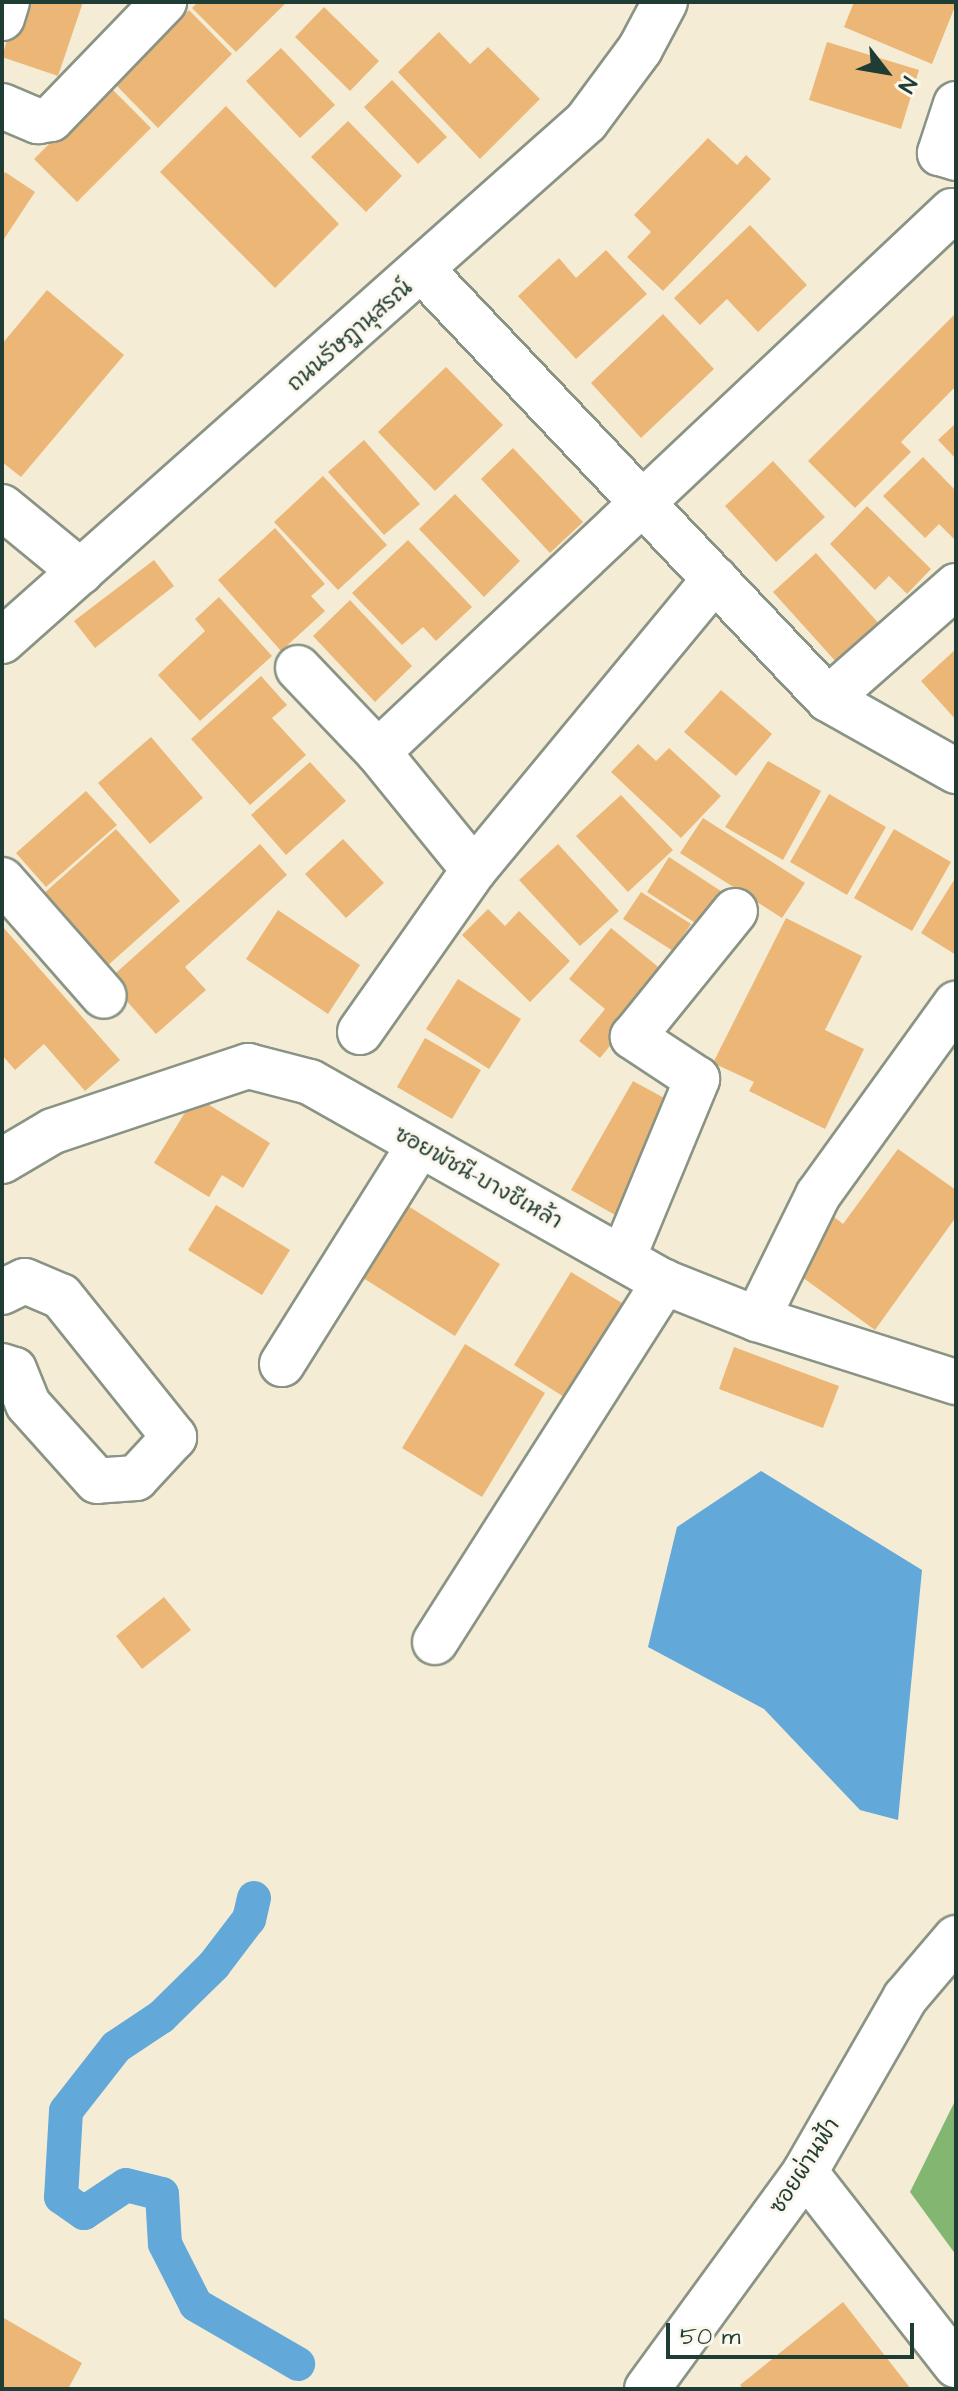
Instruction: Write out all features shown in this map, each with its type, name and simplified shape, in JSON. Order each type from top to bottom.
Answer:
[{"type":"street","points":[[2,18],[7,2]]},
{"type":"street","points":[[2,106],[38,121],[51,119],[164,2]]},
{"type":"street","name":"ถนนรัษฎานุสรณ์","points":[[2,641],[423,271],[586,122],[640,49],[665,2]]},
{"type":"street","points":[[956,104],[940,153],[956,158]]},
{"type":"street","points":[[378,752],[952,211]]},
{"type":"street","points":[[423,271],[642,506],[828,699],[956,771]]},
{"type":"street","points":[[2,507],[81,572]]},
{"type":"street","points":[[360,1032],[474,870],[715,579]]},
{"type":"street","points":[[828,699],[956,586]]},
{"type":"street","points":[[298,668],[378,752],[474,870]]},
{"type":"street","points":[[2,880],[104,996]]},
{"type":"street","points":[[623,1258],[697,1079],[633,1037],[735,911]]},
{"type":"street","points":[[757,1319],[818,1195],[956,1004]]},
{"type":"street","name":"ซอยพัชนี-บางชีเหล้า","points":[[2,1161],[53,1131],[248,1066],[310,1082],[664,1282],[757,1319],[956,1382]]},
{"type":"street","points":[[282,1364],[419,1146]]},
{"type":"street","points":[[2,1292],[25,1281],[61,1296],[174,1437],[136,1478],[97,1481],[28,1404],[14,1370],[2,1366]]},
{"type":"street","points":[[435,1642],[664,1282]]},
{"type":"street","name":"ซอยผ่านฟ้า","points":[[647,2389],[805,2172],[905,1998],[956,1938]]},
{"type":"street","points":[[805,2172],[956,2365]]},
{"type":"green space","points":[[956,2099],[956,2255],[910,2192]]},
{"type":"water","points":[[761,1471],[922,1570],[898,1820],[860,1810],[764,1709],[648,1647],[677,1527]]},
{"type":"building","points":[[18,2],[83,2],[58,76],[2,57]]},
{"type":"building","points":[[198,2],[287,2],[236,52],[192,8]]},
{"type":"building","points":[[854,2],[956,4],[932,64],[844,27]]},
{"type":"building","points":[[324,7],[379,61],[350,91],[295,37]]},
{"type":"building","points":[[189,10],[232,54],[158,128],[115,84]]},
{"type":"building","points":[[439,32],[470,64],[488,47],[540,99],[480,159],[398,72]]},
{"type":"building","points":[[827,42],[919,70],[901,129],[809,100]]},
{"type":"building","points":[[281,48],[335,105],[300,138],[246,81]]},
{"type":"building","points":[[392,80],[447,137],[418,164],[364,107]]},
{"type":"building","points":[[108,85],[151,128],[77,202],[34,159]]},
{"type":"building","points":[[226,106],[339,224],[275,288],[160,172]]},
{"type":"building","points":[[348,121],[402,176],[366,212],[311,157]]},
{"type":"building","points":[[708,138],[737,165],[746,155],[771,179],[663,291],[627,257],[651,232],[634,215]]},
{"type":"building","points":[[5,172],[35,192],[2,242],[2,178]]},
{"type":"building","points":[[750,225],[807,285],[758,332],[727,299],[700,325],[674,298]]},
{"type":"building","points":[[606,250],[647,294],[576,359],[518,296],[559,258],[576,278]]},
{"type":"building","points":[[47,290],[124,355],[21,477],[2,462],[2,344]]},
{"type":"building","points":[[956,313],[956,386],[901,442],[911,452],[855,508],[808,461]]},
{"type":"building","points":[[663,314],[714,369],[641,438],[591,383]]},
{"type":"building","points":[[446,367],[503,425],[435,491],[378,432]]},
{"type":"building","points":[[956,423],[956,459],[938,440]]},
{"type":"building","points":[[364,440],[420,504],[384,535],[328,472]]},
{"type":"building","points":[[513,448],[583,522],[550,553],[481,479]]},
{"type":"building","points":[[923,457],[956,491],[956,541],[939,524],[925,538],[883,496]]},
{"type":"building","points":[[773,461],[825,517],[776,562],[725,506]]},
{"type":"building","points":[[323,476],[387,545],[338,590],[274,522]]},
{"type":"building","points":[[455,494],[520,561],[484,597],[419,529]]},
{"type":"building","points":[[867,506],[931,569],[907,594],[889,576],[875,590],[830,544]]},
{"type":"building","points":[[275,528],[325,584],[311,596],[325,611],[281,651],[218,580]]},
{"type":"building","points":[[408,540],[472,607],[436,641],[423,627],[402,645],[352,593]]},
{"type":"building","points":[[816,553],[881,626],[838,664],[773,592]]},
{"type":"building","points":[[154,560],[174,586],[95,648],[74,621]]},
{"type":"building","points":[[219,597],[272,656],[200,721],[158,675],[205,631],[195,619]]},
{"type":"building","points":[[350,600],[412,666],[375,702],[313,636]]},
{"type":"building","points":[[956,649],[956,720],[921,681]]},
{"type":"building","points":[[261,676],[287,705],[272,718],[306,755],[250,805],[191,739]]},
{"type":"building","points":[[721,690],[772,734],[736,776],[684,732]]},
{"type":"building","points":[[151,737],[203,798],[150,844],[98,783]]},
{"type":"building","points":[[638,744],[656,761],[669,748],[721,796],[681,838],[611,772]]},
{"type":"building","points":[[768,761],[821,791],[783,860],[725,827]]},
{"type":"building","points":[[310,762],[346,801],[286,855],[251,815]]},
{"type":"building","points":[[86,791],[117,825],[46,887],[16,853]]},
{"type":"building","points":[[829,794],[886,827],[847,895],[790,862]]},
{"type":"building","points":[[621,795],[673,850],[628,892],[576,836]]},
{"type":"building","points":[[703,818],[805,883],[782,918],[680,853]]},
{"type":"building","points":[[116,829],[180,901],[106,967],[42,895]]},
{"type":"building","points":[[894,829],[951,862],[912,931],[854,898]]},
{"type":"building","points":[[343,839],[384,883],[346,918],[305,874]]},
{"type":"building","points":[[260,844],[287,875],[185,967],[206,990],[156,1034],[108,980]]},
{"type":"building","points":[[558,844],[619,911],[580,946],[519,880]]},
{"type":"building","points":[[669,857],[730,897],[708,931],[647,892]]},
{"type":"building","points":[[956,877],[956,955],[921,933]]},
{"type":"building","points":[[641,892],[691,924],[673,951],[623,919]]},
{"type":"building","points":[[488,909],[505,926],[519,911],[570,961],[530,1002],[462,935]]},
{"type":"building","points":[[278,910],[360,965],[328,1014],[246,959]]},
{"type":"building","points":[[786,918],[862,956],[825,1030],[864,1049],[825,1129],[749,1091],[754,1082],[713,1063]]},
{"type":"building","points":[[2,926],[120,1060],[85,1091],[44,1044],[15,1070],[2,1055]]},
{"type":"building","points":[[611,928],[668,975],[600,1058],[579,1041],[605,1009],[569,979]]},
{"type":"building","points":[[458,979],[521,1019],[489,1069],[426,1029]]},
{"type":"building","points":[[425,1038],[481,1070],[452,1119],[397,1087]]},
{"type":"building","points":[[633,1081],[677,1105],[615,1215],[571,1190]]},
{"type":"building","points":[[195,1096],[270,1143],[243,1188],[222,1175],[209,1197],[154,1163]]},
{"type":"building","points":[[898,1149],[956,1190],[956,1217],[875,1330],[795,1272],[834,1217],[843,1224]]},
{"type":"building","points":[[397,1199],[500,1264],[455,1336],[352,1271]]},
{"type":"building","points":[[216,1205],[290,1250],[262,1295],[188,1250]]},
{"type":"building","points":[[571,1272],[622,1303],[564,1397],[514,1365]]},
{"type":"building","points":[[465,1344],[545,1393],[482,1497],[402,1448]]},
{"type":"building","points":[[734,1347],[839,1386],[823,1428],[719,1389]]},
{"type":"building","points":[[164,1597],[191,1630],[142,1669],[116,1636]]},
{"type":"building","points":[[843,2302],[911,2389],[743,2389],[740,2385]]},
{"type":"building","points":[[2,2317],[82,2363],[68,2389],[2,2389]]},
{"type":"waterway","points":[[254,1898],[249,1919],[214,1965],[161,2017],[116,2047],[66,2111],[61,2197],[84,2213],[126,2185],[162,2194],[165,2244],[196,2305],[298,2364]]}]
